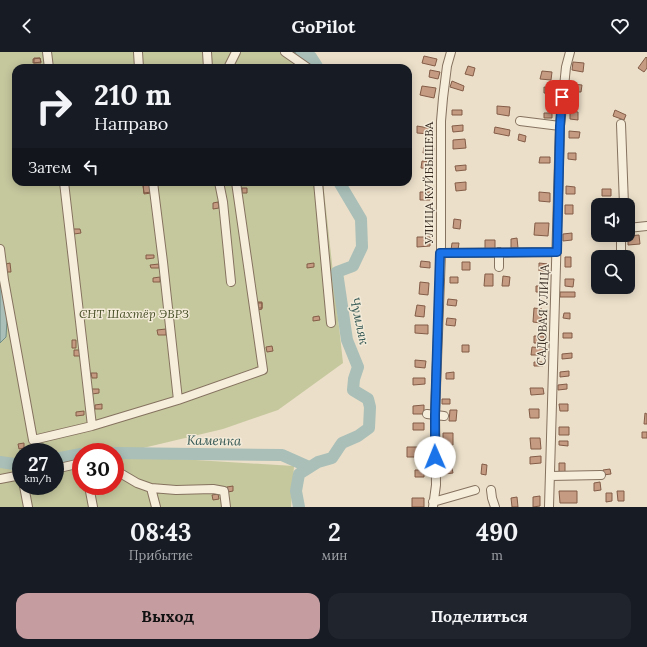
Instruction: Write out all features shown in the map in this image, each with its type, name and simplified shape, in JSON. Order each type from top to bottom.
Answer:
[{"type":"street","points":[[47,52],[48,64]]},
{"type":"street","points":[[138,52],[139,64]]},
{"type":"street","points":[[207,52],[208,64]]},
{"type":"street","points":[[230,64],[236,52]]},
{"type":"street","points":[[285,52],[302,64]]},
{"type":"street","name":"УЛИЦА КУЙБЫШЕВА","points":[[433,504],[436,485],[431,414],[440,253],[441,121],[447,66],[451,52]]},
{"type":"street","name":"САДОВАЯ УЛИЦА","points":[[549,507],[560,126],[566,66],[570,52]]},
{"type":"street","points":[[520,121],[560,126]]},
{"type":"street","points":[[621,124],[624,198]]},
{"type":"street","points":[[64,186],[92,426]]},
{"type":"street","points":[[154,186],[178,400]]},
{"type":"street","points":[[220,186],[232,282]]},
{"type":"street","points":[[0,249],[2,280],[33,440],[92,426],[178,400],[263,370],[237,186]]},
{"type":"street","points":[[318,186],[331,323]]},
{"type":"street","points":[[635,227],[647,226]]},
{"type":"street","points":[[499,252],[499,267]]},
{"type":"street","points":[[440,253],[557,252]]},
{"type":"street","points":[[431,414],[444,416]]},
{"type":"street","points":[[550,476],[601,475]]},
{"type":"street","points":[[124,476],[137,484],[151,488],[176,490],[213,489],[224,491],[226,507]]},
{"type":"street","points":[[0,479],[12,477]]},
{"type":"street","points":[[151,488],[156,507]]},
{"type":"street","points":[[433,504],[475,490]]},
{"type":"street","points":[[491,490],[495,507]]},
{"type":"street","points":[[26,495],[28,507]]},
{"type":"street","points":[[92,495],[94,507]]},
{"type":"green space","name":"СНТ Шахтёр ЭВРЗ","points":[[0,52],[287,52],[303,64],[12,64],[12,186],[323,186],[343,363],[278,410],[223,429],[124,451],[124,443],[72,443],[72,460],[64,461],[64,443],[12,443],[12,468],[0,464]]},
{"type":"green space","points":[[124,456],[294,466],[291,507],[0,507],[0,466],[12,470],[12,495],[64,495],[64,463],[72,461],[72,495],[124,495]]},
{"type":"water","points":[[294,52],[312,52],[316,57],[310,60],[304,59]]},
{"type":"water","points":[[0,285],[8,304],[6,337],[0,343]]},
{"type":"building","points":[[424,56],[437,59],[435,66],[422,63]]},
{"type":"building","points":[[646,57],[647,68],[644,72],[638,68]]},
{"type":"building","points":[[34,58],[40,58],[41,62],[34,63]]},
{"type":"building","points":[[40,58],[41,63],[33,63],[33,59]]},
{"type":"building","points":[[573,62],[584,63],[583,72],[572,70]]},
{"type":"building","points":[[468,66],[475,68],[473,76],[465,74]]},
{"type":"building","points":[[430,70],[440,72],[438,79],[429,77]]},
{"type":"building","points":[[542,71],[552,72],[551,80],[540,79]]},
{"type":"building","points":[[452,81],[464,86],[463,91],[450,87]]},
{"type":"building","points":[[573,84],[582,85],[581,92],[572,92]]},
{"type":"building","points":[[422,86],[436,88],[434,98],[420,95]]},
{"type":"building","points":[[544,87],[553,88],[553,94],[544,93]]},
{"type":"building","points":[[548,99],[554,100],[553,104],[547,104]]},
{"type":"building","points":[[497,106],[510,107],[509,116],[497,114]]},
{"type":"building","points":[[452,110],[462,110],[462,115],[452,115]]},
{"type":"building","points":[[615,110],[626,115],[624,120],[613,116]]},
{"type":"building","points":[[570,111],[578,112],[578,120],[570,119]]},
{"type":"building","points":[[544,113],[552,113],[552,118],[544,118]]},
{"type":"building","points":[[463,125],[463,131],[453,132],[452,126]]},
{"type":"building","points":[[417,126],[429,128],[429,134],[417,133]]},
{"type":"building","points":[[495,127],[510,130],[509,136],[494,133]]},
{"type":"building","points":[[569,131],[580,132],[579,138],[569,138]]},
{"type":"building","points":[[519,134],[526,136],[525,142],[518,140]]},
{"type":"building","points":[[465,139],[466,148],[453,149],[453,140]]},
{"type":"building","points":[[424,147],[434,148],[433,154],[423,153]]},
{"type":"building","points":[[568,153],[576,153],[576,160],[568,159]]},
{"type":"building","points":[[540,157],[550,157],[550,163],[539,163]]},
{"type":"building","points":[[422,161],[432,162],[432,169],[421,168]]},
{"type":"building","points":[[466,165],[466,170],[456,171],[455,166]]},
{"type":"building","points":[[466,182],[466,190],[456,191],[455,183]]},
{"type":"building","points":[[143,186],[151,186],[151,192],[144,193]]},
{"type":"building","points":[[143,186],[151,186],[151,193],[144,194]]},
{"type":"building","points":[[566,186],[575,187],[575,194],[566,194]]},
{"type":"building","points":[[242,188],[247,188],[247,193],[242,193]]},
{"type":"building","points":[[602,189],[611,189],[611,196],[602,196]]},
{"type":"building","points":[[420,192],[430,192],[430,200],[420,200]]},
{"type":"building","points":[[539,192],[550,193],[550,202],[539,201]]},
{"type":"building","points":[[218,202],[219,208],[213,209],[213,203]]},
{"type":"building","points":[[565,205],[573,205],[573,214],[565,214]]},
{"type":"building","points":[[454,219],[461,220],[460,229],[453,228]]},
{"type":"building","points":[[535,223],[549,223],[548,236],[534,235]]},
{"type":"building","points":[[73,229],[80,229],[81,233],[74,234]]},
{"type":"building","points":[[572,233],[572,240],[563,241],[563,234]]},
{"type":"building","points":[[635,235],[639,235],[640,244],[628,245],[628,242],[635,242]]},
{"type":"building","points":[[417,237],[430,237],[430,246],[417,247]]},
{"type":"building","points":[[517,238],[518,248],[511,248],[511,239]]},
{"type":"building","points":[[485,240],[495,240],[495,249],[485,249]]},
{"type":"building","points":[[452,243],[459,243],[458,250],[451,250]]},
{"type":"building","points":[[146,255],[154,255],[154,258],[146,259]]},
{"type":"building","points":[[565,257],[571,257],[571,267],[565,267]]},
{"type":"building","points":[[421,261],[430,262],[430,268],[420,267]]},
{"type":"building","points":[[462,262],[470,262],[470,270],[462,270]]},
{"type":"building","points":[[10,263],[11,272],[7,272],[6,264]]},
{"type":"building","points":[[314,263],[314,267],[307,268],[307,264]]},
{"type":"building","points":[[539,263],[548,264],[547,271],[539,271]]},
{"type":"building","points":[[159,264],[159,268],[151,268],[150,265]]},
{"type":"building","points":[[485,274],[493,274],[493,286],[484,286]]},
{"type":"building","points":[[503,276],[510,277],[509,286],[502,286]]},
{"type":"building","points":[[160,277],[160,282],[153,282],[153,278]]},
{"type":"building","points":[[450,277],[458,277],[458,283],[450,283]]},
{"type":"building","points":[[565,279],[574,279],[573,287],[565,286]]},
{"type":"building","points":[[420,282],[429,283],[428,295],[419,294]]},
{"type":"building","points":[[536,286],[547,286],[547,292],[536,292]]},
{"type":"building","points":[[560,292],[575,292],[575,297],[560,297]]},
{"type":"building","points":[[448,299],[457,300],[456,306],[447,305]]},
{"type":"building","points":[[258,302],[262,302],[262,308],[258,308]]},
{"type":"building","points":[[257,303],[262,303],[262,309],[258,310]]},
{"type":"building","points":[[417,305],[425,306],[424,317],[415,316]]},
{"type":"building","points":[[534,308],[542,309],[541,323],[533,322]]},
{"type":"building","points":[[564,313],[570,313],[570,319],[563,318]]},
{"type":"building","points":[[319,316],[320,320],[313,321],[313,317]]},
{"type":"building","points":[[447,318],[456,319],[455,326],[446,325]]},
{"type":"building","points":[[415,325],[428,325],[428,334],[415,333]]},
{"type":"building","points":[[166,329],[166,335],[158,335],[157,330]]},
{"type":"building","points":[[563,333],[572,333],[572,338],[563,338]]},
{"type":"building","points":[[534,336],[544,336],[544,343],[534,343]]},
{"type":"building","points":[[72,340],[76,340],[76,348],[72,348]]},
{"type":"building","points":[[462,345],[469,345],[469,352],[462,352]]},
{"type":"building","points":[[272,346],[273,351],[267,352],[266,347]]},
{"type":"building","points":[[532,347],[543,348],[543,355],[531,355]]},
{"type":"building","points":[[74,350],[79,350],[80,356],[74,356]]},
{"type":"building","points":[[572,353],[572,358],[562,359],[562,354]]},
{"type":"building","points":[[415,360],[426,361],[425,368],[415,367]]},
{"type":"building","points":[[534,362],[542,362],[543,366],[534,366]]},
{"type":"building","points":[[569,371],[569,376],[560,377],[560,372]]},
{"type":"building","points":[[454,372],[454,379],[446,379],[446,373]]},
{"type":"building","points":[[91,373],[97,373],[97,378],[92,378]]},
{"type":"building","points":[[413,378],[425,378],[425,384],[413,385]]},
{"type":"building","points":[[567,384],[567,389],[558,390],[558,385]]},
{"type":"building","points":[[530,388],[543,388],[544,394],[531,395]]},
{"type":"building","points":[[91,389],[99,389],[99,393],[92,394]]},
{"type":"building","points":[[442,399],[450,399],[450,404],[442,404]]},
{"type":"building","points":[[102,404],[102,409],[95,409],[95,405]]},
{"type":"building","points":[[559,404],[568,404],[568,411],[560,411]]},
{"type":"building","points":[[424,405],[424,414],[413,414],[413,406]]},
{"type":"building","points":[[529,409],[539,409],[539,418],[530,418]]},
{"type":"building","points":[[450,410],[457,410],[456,421],[449,421]]},
{"type":"building","points":[[84,411],[84,415],[76,416],[76,412]]},
{"type":"building","points":[[645,413],[647,414],[647,424],[644,424]]},
{"type":"building","points":[[413,423],[424,423],[424,430],[413,430]]},
{"type":"building","points":[[559,427],[569,427],[569,435],[559,435]]},
{"type":"building","points":[[642,432],[647,432],[647,438],[642,438]]},
{"type":"building","points":[[443,433],[453,433],[453,445],[443,445]]},
{"type":"building","points":[[530,438],[540,438],[541,449],[531,449]]},
{"type":"building","points":[[559,441],[568,441],[568,446],[559,445]]},
{"type":"building","points":[[407,447],[424,447],[424,457],[407,457]]},
{"type":"building","points":[[541,456],[541,463],[530,464],[530,457]]},
{"type":"building","points":[[559,463],[565,463],[565,472],[559,472]]},
{"type":"building","points":[[482,464],[487,465],[486,475],[481,474]]},
{"type":"building","points":[[444,468],[452,468],[453,473],[445,474]]},
{"type":"building","points":[[610,469],[611,474],[603,475],[603,470]]},
{"type":"building","points":[[415,470],[424,470],[424,477],[415,477]]},
{"type":"building","points":[[600,482],[601,490],[594,491],[594,483]]},
{"type":"building","points":[[233,486],[233,491],[228,492],[227,487]]},
{"type":"building","points":[[559,491],[577,491],[577,503],[560,503]]},
{"type":"building","points":[[617,491],[624,491],[624,501],[618,501]]},
{"type":"building","points":[[606,493],[612,493],[612,501],[606,502]]},
{"type":"building","points":[[218,494],[219,499],[213,500],[212,495]]},
{"type":"building","points":[[540,496],[540,506],[533,507],[533,497]]},
{"type":"building","points":[[517,497],[518,507],[512,507],[511,498]]},
{"type":"building","points":[[412,498],[424,498],[424,507],[412,507]]},
{"type":"waterway","name":"Чумляк","points":[[302,52],[311,57],[315,64]]},
{"type":"waterway","name":"Чумляк","points":[[299,507],[296,491],[299,474],[318,462],[332,458],[342,443],[358,436],[369,428],[370,407],[368,399],[353,390],[354,379],[358,367],[347,340],[337,272],[353,266],[362,247],[361,219],[341,186]]},
{"type":"waterway","name":"Каменка","points":[[124,453],[282,455],[309,467]]},
{"type":"waterway","name":"Каменка","points":[[64,457],[72,456]]},
{"type":"waterway","name":"Каменка","points":[[0,462],[12,464]]},
{"type":"route","points":[[435,457],[440,253],[557,252],[562,97]]}]
